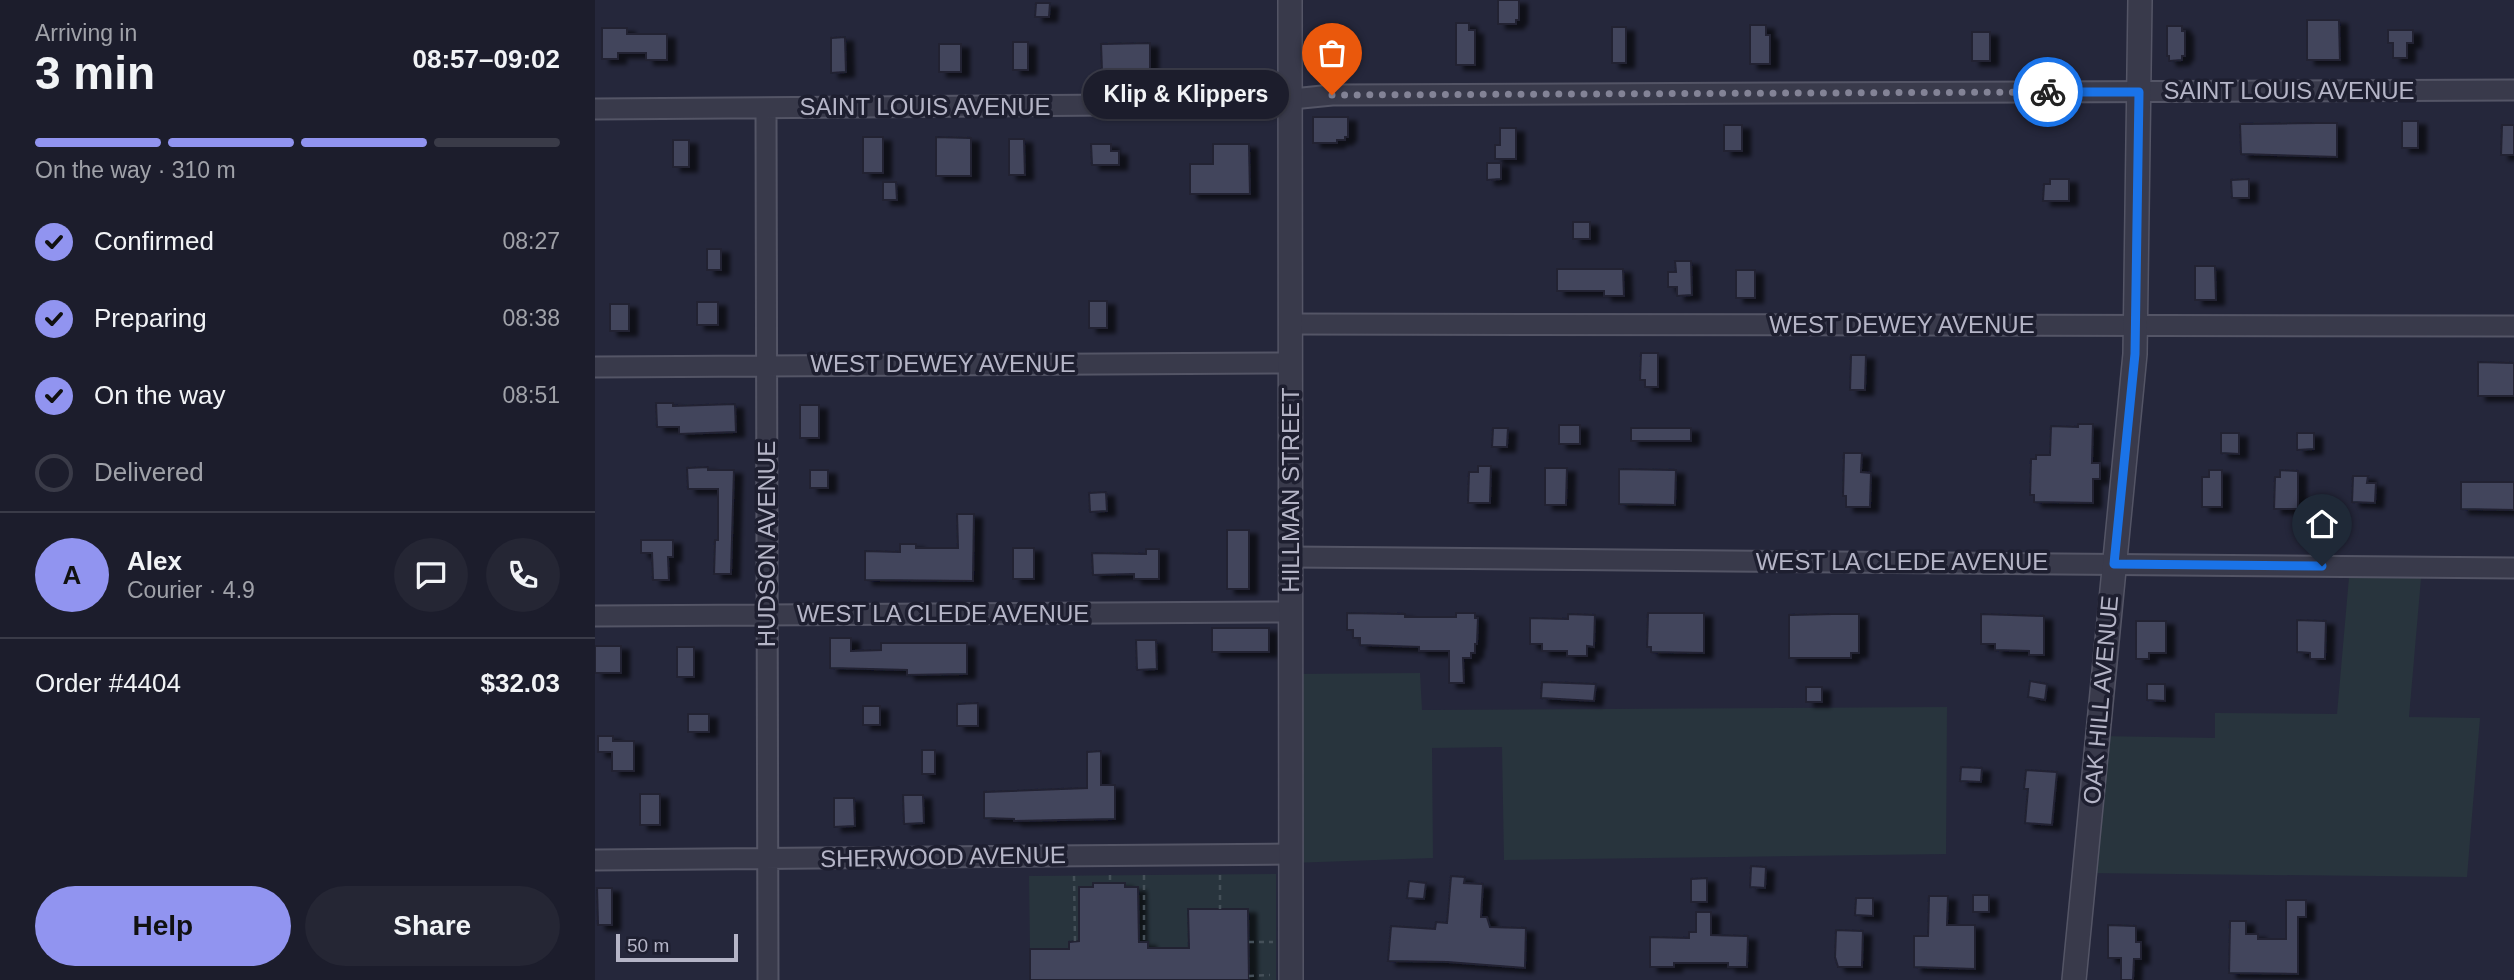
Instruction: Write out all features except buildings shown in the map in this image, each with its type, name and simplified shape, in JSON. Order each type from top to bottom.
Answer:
[{"type":"street","name":"HILLMAN STREET","points":[[1284,978],[1291,853],[1290,0]]},
{"type":"street","name":"OAK HILL AVENUE","points":[[2074,980],[2136,326],[2140,0]]},
{"type":"street","name":"SAINT LOUIS AVENUE","points":[[595,109],[1243,104],[1332,95],[2514,90]]},
{"type":"street","name":"HUDSON AVENUE","points":[[766,108],[768,980]]},
{"type":"street","name":"WEST DEWEY AVENUE","points":[[1291,324],[2514,327]]},
{"type":"street","name":"WEST DEWEY AVENUE","points":[[595,367],[1291,363]]},
{"type":"street","name":"WEST LA CLEDE AVENUE","points":[[1291,557],[2514,568]]},
{"type":"street","name":"WEST LA CLEDE AVENUE","points":[[595,616],[1291,612]]},
{"type":"street","name":"SHERWOOD AVENUE","points":[[595,860],[1291,853]]},
{"type":"path","points":[[1110,875],[1110,883]]},
{"type":"path","points":[[1144,875],[1144,942]]},
{"type":"path","points":[[1220,875],[1220,909]]},
{"type":"path","points":[[1074,876],[1075,942]]},
{"type":"path","points":[[1249,942],[1276,942]]},
{"type":"path","points":[[1249,976],[1284,978]]},
{"type":"shaded area","points":[[2350,566],[2422,567],[2409,717],[2480,718],[2467,877],[2085,873],[2098,736],[2215,738],[2215,713],[2337,714]]},
{"type":"shaded area","points":[[1420,673],[1422,710],[1947,707],[1946,854],[1504,860],[1502,747],[1432,748],[1433,858],[1291,863],[1291,674]]},
{"type":"shaded area","points":[[1276,874],[1276,980],[1249,980],[1248,909],[1189,909],[1189,954],[1148,948],[1148,942],[1139,942],[1138,888],[1125,887],[1125,883],[1094,883],[1079,942],[1069,949],[1030,949],[1029,876]]},
{"type":"way so far","points":[[1332,95],[2048,92]]},
{"type":"place","name":"Klip & Klippers","points":[[1332,95]]},
{"type":"route","points":[[2048,92],[2139,92],[2135,354],[2114,564],[2322,566]]}]
